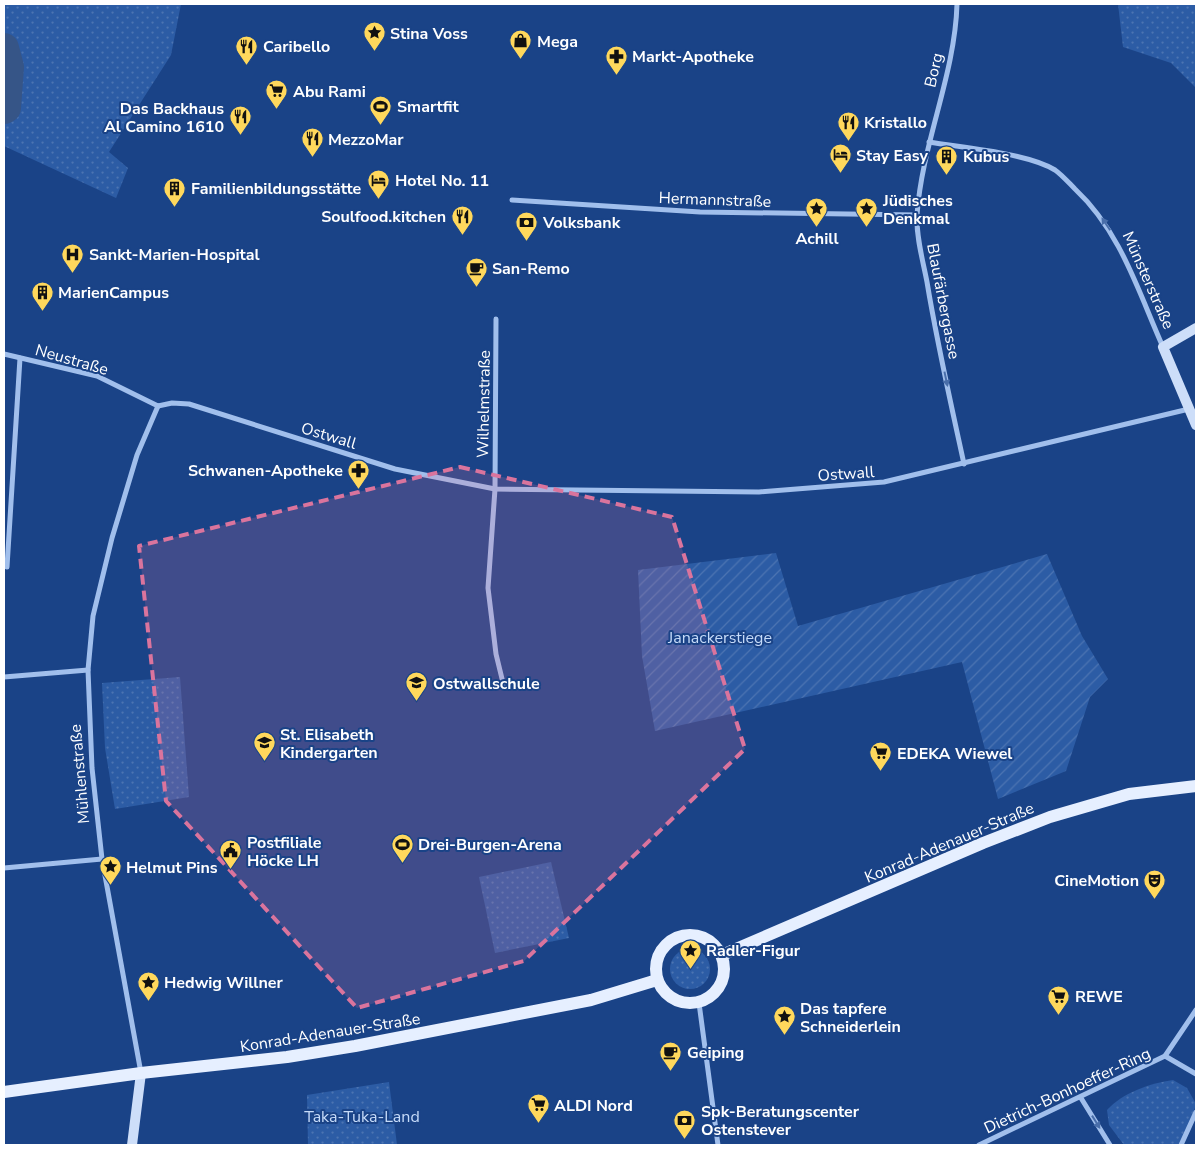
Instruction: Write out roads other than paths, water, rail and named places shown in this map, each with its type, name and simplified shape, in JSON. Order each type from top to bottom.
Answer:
[{"type":"main road","name":"Konrad-Adenauer-Straße","points":[[722,955],[983,843],[1050,817],[1129,794],[1196,786]]},
{"type":"main road","points":[[692,934],[705,938],[715,944],[722,955],[723,980],[714,994],[699,1003],[686,1004],[673,1000],[663,992],[657,980],[655,967],[659,954],[666,944],[678,937],[692,934]]},
{"type":"main road","name":"Konrad-Adenauer-Straße","points":[[4,1092],[142,1073],[287,1057],[355,1046],[591,1000],[657,980]]},
{"type":"street","name":"Borg","points":[[929,142],[955,33],[957,4]]},
{"type":"street","name":"Blaufärbergasse","points":[[929,142],[918,215],[918,233],[930,303],[964,464]]},
{"type":"street","name":"Münsterstraße","points":[[929,142],[1010,156],[1056,170],[1084,197],[1114,236],[1128,263],[1196,425]]},
{"type":"street","name":"Hermannstraße","points":[[512,200],[700,212],[918,215]]},
{"type":"street","name":"Wilhelmstraße","points":[[495,489],[496,319]]},
{"type":"street","points":[[1163,348],[1196,328]]},
{"type":"street","name":"Neustraße","points":[[4,354],[97,376],[158,406]]},
{"type":"street","points":[[7,567],[20,358]]},
{"type":"street","name":"Ostwall","points":[[158,406],[172,403],[189,404],[395,468],[495,489],[759,492],[884,482],[1189,409]]},
{"type":"street","name":"Mühlenstraße","points":[[132,1145],[142,1073],[102,859],[92,768],[88,670],[93,616],[112,538],[137,455],[158,406]]},
{"type":"street","points":[[495,489],[488,588],[496,654],[504,687]]},
{"type":"street","points":[[4,677],[88,670]]},
{"type":"street","points":[[4,868],[102,859]]},
{"type":"street","points":[[699,1003],[718,1145]]},
{"type":"street","name":"Dietrich-Bonhoeffer-Ring","points":[[979,1145],[1081,1098],[1165,1056],[1196,1010]]},
{"type":"street","name":"Dietrich-Bonhoeffer-Ring","points":[[1165,1056],[1196,1074]]},
{"type":"street","points":[[1081,1098],[1110,1145]]},
{"type":"street","points":[[1181,1145],[1196,1112]]},
{"type":"waterway","points":[[4,48],[9,67],[6,108],[4,109]]},
{"type":"place","name":"Stina Voss","points":[[374,52]]},
{"type":"place","name":"Mega","points":[[521,60]]},
{"type":"place","name":"Caribello","points":[[247,65]]},
{"type":"place","name":"Markt-Apotheke","points":[[616,75]]},
{"type":"place","name":"Abu Rami","points":[[277,110]]},
{"type":"place","name":"Smartfit","points":[[381,125]]},
{"type":"place","name":"Das Backhaus Al Camino 1610","points":[[240,136]]},
{"type":"place","name":"Kristallo","points":[[848,141]]},
{"type":"place","name":"MezzoMar","points":[[312,158]]},
{"type":"place","name":"Stay Easy","points":[[840,174]]},
{"type":"place","name":"Kubus","points":[[947,175]]},
{"type":"place","name":"Hotel No. 11","points":[[379,199]]},
{"type":"place","name":"Familienbildungsstätte","points":[[175,207]]},
{"type":"place","name":"Achill","points":[[817,228]]},
{"type":"place","name":"Jüdisches Denkmal","points":[[867,228]]},
{"type":"place","name":"Soulfood.kitchen","points":[[462,235]]},
{"type":"place","name":"Volksbank","points":[[527,241]]},
{"type":"place","name":"Sankt-Marien-Hospital","points":[[73,273]]},
{"type":"place","name":"San-Remo","points":[[476,287]]},
{"type":"place","name":"MarienCampus","points":[[42,311]]},
{"type":"place","name":"Schwanen-Apotheke","points":[[359,489]]},
{"type":"place","name":"Ostwallschule","points":[[417,702]]},
{"type":"place","name":"St. Elisabeth Kindergarten","points":[[264,762]]},
{"type":"place","name":"EDEKA Wiewel","points":[[881,772]]},
{"type":"place","name":"Drei-Burgen-Arena","points":[[402,863]]},
{"type":"place","name":"Postfiliale Höcke LH","points":[[231,870]]},
{"type":"place","name":"Helmut Pins","points":[[110,886]]},
{"type":"place","name":"CineMotion","points":[[1155,899]]},
{"type":"place","name":"Radler-Figur","points":[[690,969]]},
{"type":"place","name":"Hedwig Willner","points":[[148,1001]]},
{"type":"place","name":"REWE","points":[[1059,1015]]},
{"type":"place","name":"Das tapfere Schneiderlein","points":[[784,1036]]},
{"type":"place","name":"Geiping","points":[[671,1071]]},
{"type":"place","name":"ALDI Nord","points":[[538,1124]]},
{"type":"place","name":"Spk-Beratungscenter Ostenstever","points":[[685,1139]]},
{"type":"park label","name":"Janackerstiege","points":[[720,637]]},
{"type":"park label","name":"Taka-Tuka-Land","points":[[362,1116]]}]
